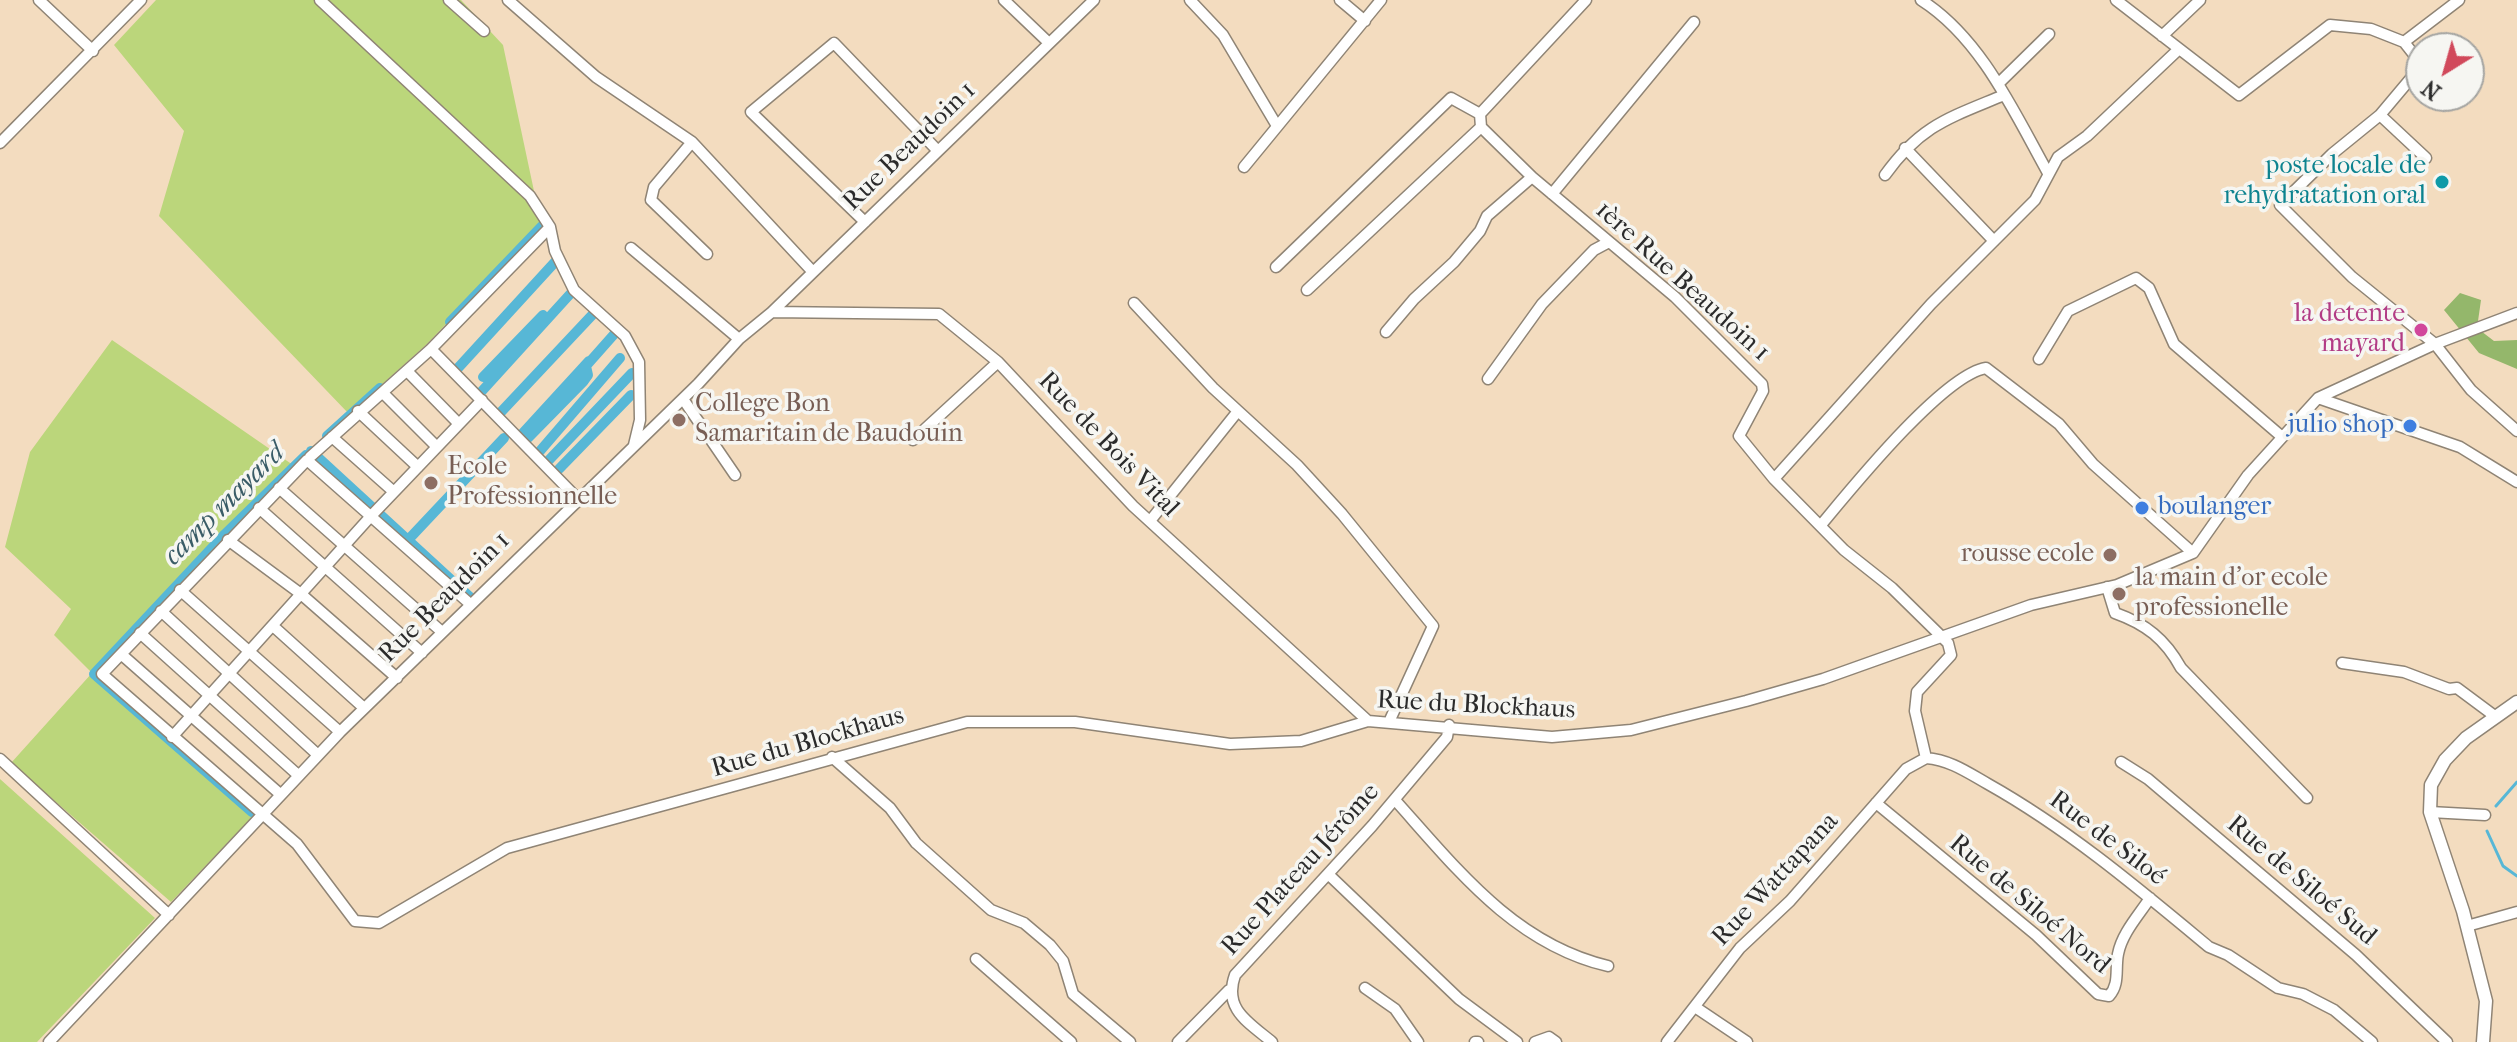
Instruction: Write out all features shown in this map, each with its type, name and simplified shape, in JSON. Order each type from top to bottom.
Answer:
[{"type":"street","points":[[39,0],[93,51]]},
{"type":"street","points":[[0,143],[51,87],[93,51],[141,0]]},
{"type":"street","points":[[320,0],[530,196],[550,227],[555,251],[574,290],[625,336],[639,362],[640,420],[633,446]]},
{"type":"street","points":[[449,0],[484,31]]},
{"type":"street","points":[[508,0],[596,77],[692,142],[813,272]]},
{"type":"street","points":[[1004,0],[1049,43]]},
{"type":"street","name":"Rue Beaudoin 1","points":[[49,1042],[261,813],[469,603],[683,399],[739,339],[772,312],[1094,0]]},
{"type":"street","points":[[1190,0],[1223,35],[1277,126]]},
{"type":"street","points":[[1340,0],[1365,21]]},
{"type":"street","points":[[1244,167],[1381,0]]},
{"type":"street","points":[[1307,290],[1481,127],[1480,114],[1586,0]]},
{"type":"street","points":[[1921,0],[1946,16],[1998,84],[2048,173]]},
{"type":"street","points":[[2116,0],[2239,95],[2330,25],[2371,29],[2404,42],[2415,56],[2417,71],[2380,115],[2332,154],[2280,205],[2352,277],[2435,344],[2471,390],[2517,431]]},
{"type":"street","points":[[2162,36],[2200,0]]},
{"type":"street","points":[[2404,42],[2459,0]]},
{"type":"street","points":[[1552,194],[1694,22]]},
{"type":"street","points":[[1998,84],[2049,34]]},
{"type":"street","points":[[865,222],[751,112],[834,43],[938,151]]},
{"type":"street","points":[[1774,479],[1931,304],[2035,200],[2058,157],[2087,136],[2179,49]]},
{"type":"street","points":[[1885,175],[1905,148],[1930,127],[2004,95]]},
{"type":"street","points":[[1276,267],[1451,98],[1480,114]]},
{"type":"street","points":[[2380,115],[2426,158]]},
{"type":"street","name":"1ère Rue Beaudoin 1","points":[[1481,127],[1532,177],[1675,297],[1762,384],[1763,391],[1739,436],[1774,479],[1940,636]]},
{"type":"street","points":[[692,142],[650,193],[651,200],[707,254]]},
{"type":"street","points":[[1905,148],[1994,241]]},
{"type":"street","points":[[1386,332],[1414,299],[1454,262],[1480,231],[1487,216],[1532,177]]},
{"type":"street","points":[[313,455],[358,411],[383,393],[431,349],[550,227]]},
{"type":"street","points":[[1488,379],[1542,304],[1594,250],[1609,242]]},
{"type":"street","points":[[631,248],[739,339]]},
{"type":"street","points":[[2039,359],[2068,311],[2136,278],[2149,288],[2174,344],[2281,436]]},
{"type":"street","points":[[1134,303],[1238,411],[1297,465],[1342,514],[1433,626],[1389,722]]},
{"type":"street","name":"Rue de Bois Vital","points":[[772,312],[939,314],[998,362],[1150,521],[1368,721]]},
{"type":"street","points":[[1821,525],[1925,409],[1973,370],[1986,368],[2059,424],[2093,464],[2193,553],[2281,436],[2318,398],[2435,344],[2517,313]]},
{"type":"street","points":[[431,349],[577,498]]},
{"type":"street","points":[[913,440],[998,362]]},
{"type":"street","points":[[407,371],[459,424]]},
{"type":"street","points":[[383,393],[437,447]]},
{"type":"street","points":[[2318,398],[2460,447],[2517,482]]},
{"type":"street","points":[[683,399],[735,475]]},
{"type":"street","points":[[172,737],[374,513],[482,400]]},
{"type":"street","points":[[358,411],[418,467]]},
{"type":"street","points":[[1150,521],[1238,411]]},
{"type":"street","points":[[332,437],[394,492]]},
{"type":"street","points":[[280,794],[190,718],[121,654],[259,508],[307,460],[374,513],[469,603]]},
{"type":"street","points":[[279,488],[442,632]]},
{"type":"street","points":[[259,508],[422,653]]},
{"type":"street","points":[[228,540],[301,594],[397,678]]},
{"type":"street","name":"Rue du Blockhaus","points":[[121,654],[102,674],[297,844],[355,921],[379,923],[507,848],[967,722],[1075,722],[1230,744],[1301,741],[1368,721],[1449,725],[1552,737],[1631,730],[1823,679],[2031,605],[2107,587],[2193,553]]},
{"type":"street","points":[[2107,587],[2115,613],[2134,620],[2166,642],[2181,668],[2307,798]]},
{"type":"street","points":[[180,590],[340,732]]},
{"type":"street","points":[[161,611],[318,755]]},
{"type":"street","points":[[273,626],[364,708]]},
{"type":"street","points":[[140,633],[298,775]]},
{"type":"street","points":[[1926,758],[1915,711],[1917,692],[1951,655],[1948,643],[1940,636]]},
{"type":"street","points":[[2342,663],[2404,672],[2449,689],[2457,688],[2496,717]]},
{"type":"street","points":[[2483,1042],[2486,1001],[2467,926],[2430,812],[2431,785],[2445,760],[2466,738],[2517,702]]},
{"type":"street","name":"Rue Plateau Jérôme","points":[[1272,1042],[1234,1010],[1229,990],[1235,975],[1395,800],[1447,737],[1449,725]]},
{"type":"street","points":[[832,757],[890,808],[916,843],[979,900],[991,910],[1024,923],[1050,945],[1063,961],[1073,994],[1130,1042]]},
{"type":"street","name":"Rue Wattapana","points":[[1667,1042],[1740,948],[1790,901],[1906,769],[1926,758]]},
{"type":"street","name":"Rue de Siloé","points":[[1926,758],[1949,762],[2019,801],[2081,843],[2209,947],[2228,955],[2278,988],[2303,994],[2334,1010],[2372,1042]]},
{"type":"street","points":[[0,759],[169,915]]},
{"type":"street","name":"Rue de Siloé Sud","points":[[2121,762],[2148,779],[2356,955],[2447,1042]]},
{"type":"street","points":[[1395,800],[1491,905],[1578,959],[1608,966]]},
{"type":"street","name":"Rue de Siloé Nord","points":[[1876,803],[2036,935],[2098,994],[2109,996],[2115,991],[2118,953],[2130,927],[2150,898]]},
{"type":"street","points":[[2430,812],[2485,815]]},
{"type":"street","points":[[1328,874],[1459,999],[1513,1041]]},
{"type":"street","points":[[2467,926],[2517,912]]},
{"type":"street","points":[[976,959],[1071,1042]]},
{"type":"street","points":[[1365,988],[1395,1009],[1418,1042]]},
{"type":"street","points":[[1178,1042],[1229,990]]},
{"type":"street","points":[[1695,1007],[1747,1042]]},
{"type":"street","points":[[1535,1042],[1549,1037],[1556,1042]]},
{"type":"green space","points":[[156,0],[461,0],[503,45],[541,224],[427,344],[349,414],[159,216],[184,131],[114,45]]},
{"type":"green space","points":[[2460,293],[2481,300],[2477,328],[2494,341],[2517,340],[2517,369],[2479,353],[2444,310]]},
{"type":"green space","points":[[112,340],[293,465],[94,675],[253,816],[171,902],[11,763],[92,673],[54,635],[71,609],[5,547],[30,452]]},
{"type":"green space","points":[[0,779],[155,918],[37,1042],[0,1042]]},
{"type":"waterway","name":"camp mayard","points":[[450,322],[542,226]]},
{"type":"waterway","points":[[458,368],[555,262]]},
{"type":"waterway","points":[[482,391],[572,292]]},
{"type":"waterway","points":[[501,412],[595,312]]},
{"type":"waterway","points":[[483,377],[543,315]]},
{"type":"waterway","points":[[528,438],[583,382],[588,375],[586,366],[617,331]]},
{"type":"waterway","points":[[540,451],[620,358]]},
{"type":"waterway","points":[[523,433],[589,361]]},
{"type":"waterway","points":[[549,460],[632,373]]},
{"type":"waterway","name":"camp mayard","points":[[327,436],[380,388]]},
{"type":"waterway","points":[[559,469],[631,395]]},
{"type":"waterway","points":[[408,540],[504,438]]},
{"type":"waterway","points":[[311,451],[471,598]]},
{"type":"waterway","name":"camp mayard","points":[[252,812],[94,674],[225,534],[306,455]]},
{"type":"waterway","points":[[2496,806],[2517,782]]},
{"type":"waterway","points":[[2487,831],[2503,866],[2517,876]]},
{"type":"place","name":"poste locale de rehydratation oral","points":[[2442,182]]},
{"type":"place","name":"la detente mayard","points":[[2421,330]]},
{"type":"place","name":"College Bon Samaritain de Baudouin","points":[[679,420]]},
{"type":"place","name":"julio shop","points":[[2410,426]]},
{"type":"place","name":"Ecole Professionnelle","points":[[431,483]]},
{"type":"place","name":"boulanger","points":[[2142,508]]},
{"type":"place","name":"rousse ecole","points":[[2110,555]]},
{"type":"place","name":"la main d'or ecole professionelle","points":[[2119,594]]}]
